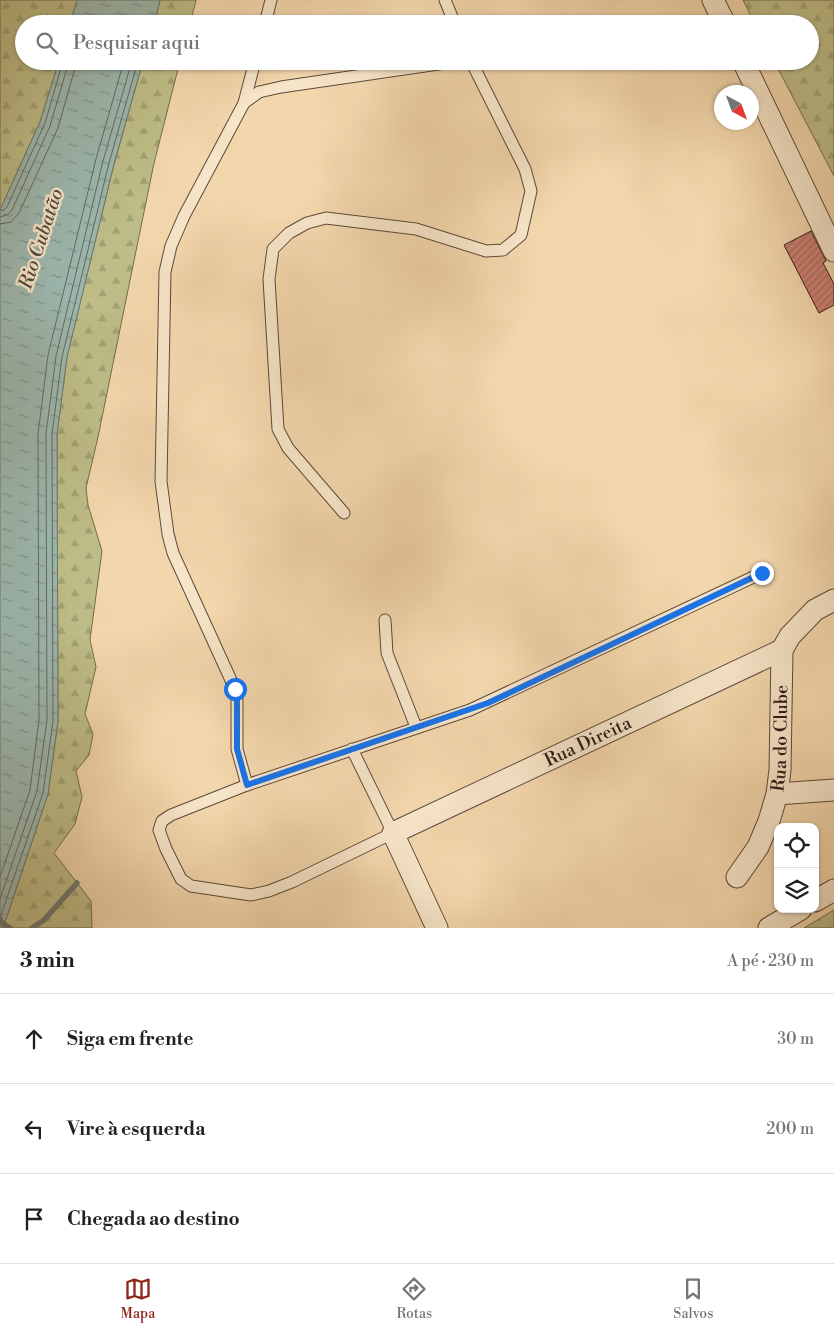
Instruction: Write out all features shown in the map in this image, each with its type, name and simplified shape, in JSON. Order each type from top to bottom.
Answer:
[{"type":"street","points":[[713,0],[720,15]]},
{"type":"street","points":[[747,70],[834,251]]},
{"type":"street","points":[[782,650],[790,636],[814,610],[834,600]]},
{"type":"street","name":"Rua do Clube","points":[[737,877],[758,847],[769,821],[777,794],[780,770],[782,650]]},
{"type":"street","name":"Rua Direita","points":[[393,833],[782,650]]},
{"type":"street","points":[[777,794],[834,790]]},
{"type":"street","points":[[393,833],[437,928]]},
{"type":"street","points":[[819,899],[834,890]]},
{"type":"street","points":[[769,928],[794,913]]},
{"type":"lane","points":[[267,15],[271,0]]},
{"type":"lane","points":[[445,0],[451,15]]},
{"type":"lane","points":[[247,785],[237,749],[237,700],[235,689],[173,553],[168,534],[161,481],[165,272],[170,246],[244,103],[253,70]]},
{"type":"lane","points":[[244,103],[259,92],[281,87],[397,70]]},
{"type":"lane","points":[[344,513],[288,448],[278,429],[269,279],[273,248],[289,233],[307,223],[326,218],[416,229],[486,251],[503,250],[521,235],[530,191],[525,169],[476,70]]},
{"type":"lane","points":[[352,749],[393,833],[292,882],[269,891],[251,895],[190,886],[181,879],[159,830],[162,821],[171,815],[247,785],[416,727],[470,710],[488,703],[762,573]]},
{"type":"lane","points":[[385,620],[387,653],[416,727]]},
{"type":"green space","points":[[0,0],[77,0],[73,15],[15,15],[15,70],[56,70],[40,122],[0,210]]},
{"type":"green space","points":[[160,0],[196,0],[192,15],[156,15]]},
{"type":"green space","points":[[743,0],[834,0],[834,176],[779,70],[819,70],[819,15],[750,15]]},
{"type":"green space","points":[[140,70],[178,70],[154,163],[86,488],[88,505],[102,551],[90,640],[96,667],[85,714],[93,734],[89,755],[76,771],[82,797],[75,824],[54,853],[91,901],[92,928],[3,928],[48,794],[58,721],[57,434],[67,357],[114,164]]},
{"type":"green space","points":[[834,910],[834,928],[804,928]]},
{"type":"water","points":[[77,0],[160,0],[156,15],[73,15]]},
{"type":"water","name":"Rio Cubatão","points":[[56,70],[140,70],[114,164],[67,357],[57,434],[58,721],[48,794],[3,928],[0,928],[0,210],[40,122]]},
{"type":"building","points":[[811,231],[826,261],[823,263],[834,284],[834,305],[819,313],[784,245]]},
{"type":"waterway","points":[[32,928],[44,920],[77,883]]},
{"type":"waterway","points":[[0,919],[3,924],[10,928]]},
{"type":"route","points":[[235,689],[237,700],[237,749],[247,785],[488,703],[762,573]]}]
